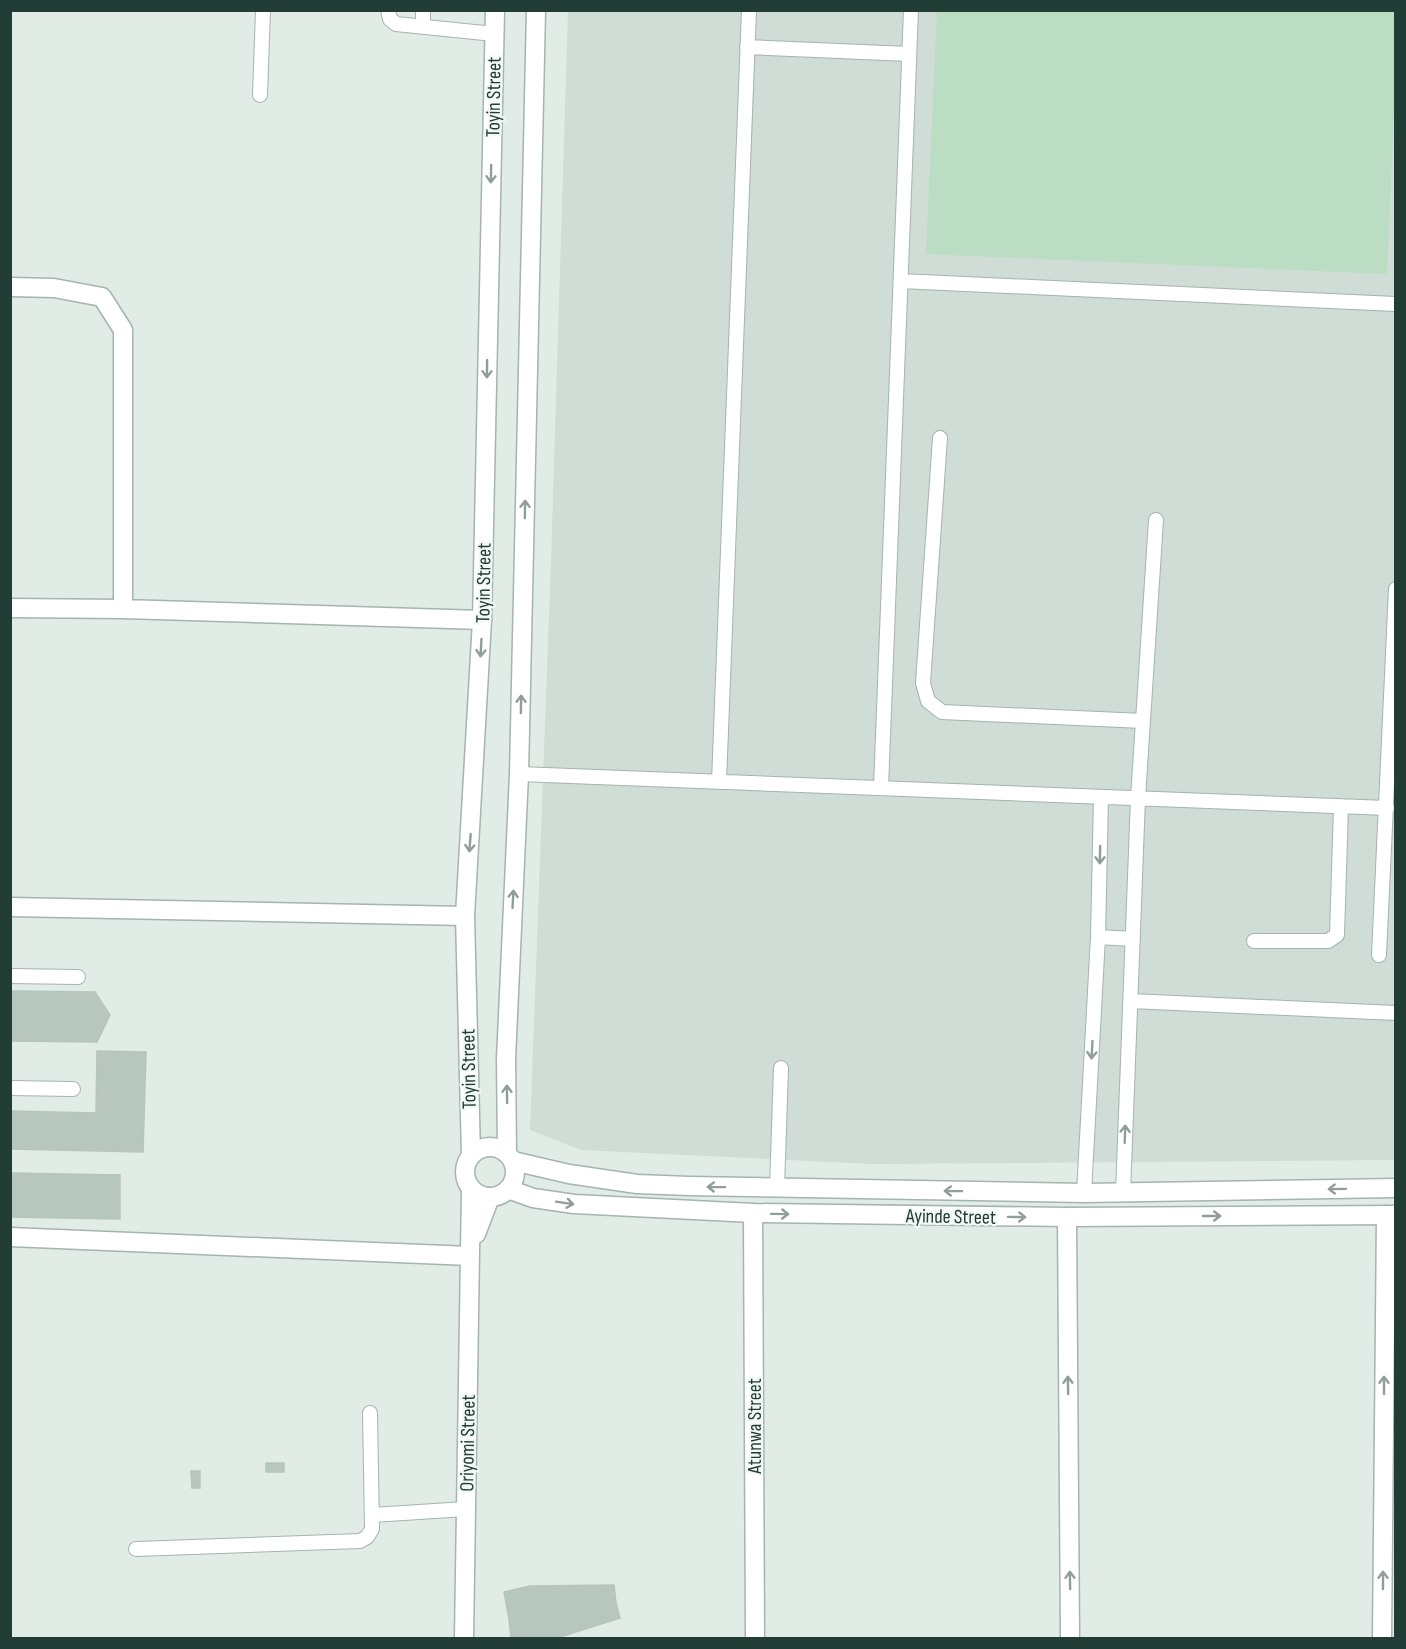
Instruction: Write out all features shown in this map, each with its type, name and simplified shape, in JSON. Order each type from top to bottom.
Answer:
[{"type":"street","name":"Toyin Street","points":[[471,1155],[465,916],[482,620],[495,10]]},
{"type":"street","name":"Toyin Street","points":[[510,1157],[506,1059],[519,774],[536,10]]},
{"type":"street","points":[[10,287],[54,288],[102,297],[123,330],[123,609]]},
{"type":"street","points":[[10,608],[123,609],[482,620]]},
{"type":"street","points":[[10,908],[465,916]]},
{"type":"street","points":[[488,1147],[498,1148],[510,1157],[515,1176],[508,1189],[500,1195],[490,1197],[480,1195],[471,1188],[466,1178],[466,1166],[471,1155],[479,1149],[488,1147]]},
{"type":"street","name":"Ayinde Street","points":[[510,1157],[558,1172],[637,1184],[1084,1193],[1395,1188]]},
{"type":"street","points":[[471,1188],[471,1252]]},
{"type":"street","name":"Ayinde Street","points":[[508,1189],[533,1198],[574,1204],[753,1213],[1067,1217],[1391,1215]]},
{"type":"street","points":[[471,1252],[490,1197]]},
{"type":"street","name":"Atunwa Street","points":[[753,1213],[754,1638]]},
{"type":"street","points":[[1382,1638],[1391,1215]]},
{"type":"street","points":[[1067,1217],[1070,1638]]},
{"type":"street","points":[[10,1237],[471,1252]]},
{"type":"street","name":"Oriyomi Street","points":[[464,1638],[471,1252]]},
{"type":"lane","points":[[260,95],[263,10]]},
{"type":"lane","points":[[388,10],[390,19],[396,24],[494,34]]},
{"type":"lane","points":[[423,10],[423,27]]},
{"type":"lane","points":[[719,782],[749,10]]},
{"type":"lane","points":[[881,788],[911,10]]},
{"type":"lane","points":[[747,47],[909,54]]},
{"type":"lane","points":[[901,281],[1395,304]]},
{"type":"lane","points":[[940,438],[923,683],[928,701],[942,712],[1143,721]]},
{"type":"lane","points":[[1123,1193],[1138,798],[1156,520]]},
{"type":"lane","points":[[1379,955],[1395,589]]},
{"type":"lane","points":[[519,774],[1387,808]]},
{"type":"lane","points":[[1084,1193],[1098,937],[1101,797]]},
{"type":"lane","points":[[1254,941],[1328,941],[1337,935],[1341,806]]},
{"type":"lane","points":[[1098,937],[1133,939]]},
{"type":"lane","points":[[10,976],[78,977]]},
{"type":"lane","points":[[1131,1001],[1395,1013]]},
{"type":"lane","points":[[777,1188],[781,1068]]},
{"type":"lane","points":[[10,1088],[73,1089]]},
{"type":"lane","points":[[136,1549],[360,1541],[367,1538],[372,1529],[370,1413]]},
{"type":"lane","points":[[372,1515],[466,1509]]},
{"type":"shaded area","points":[[568,11],[1395,11],[1395,1160],[872,1164],[581,1150],[530,1130]]},
{"type":"green space","points":[[937,11],[1395,11],[1395,84],[1387,274],[926,254]]},
{"type":"building","points":[[10,991],[95,992],[110,1015],[97,1042],[10,1041]]},
{"type":"building","points":[[97,1051],[146,1052],[143,1152],[10,1149],[10,1111],[96,1113]]},
{"type":"building","points":[[10,1173],[120,1175],[120,1219],[10,1217]]},
{"type":"building","points":[[266,1463],[284,1463],[284,1472],[266,1472]]},
{"type":"building","points":[[191,1471],[200,1471],[200,1488],[192,1488]]},
{"type":"building","points":[[614,1585],[620,1618],[557,1638],[511,1638],[504,1592],[530,1586]]}]
